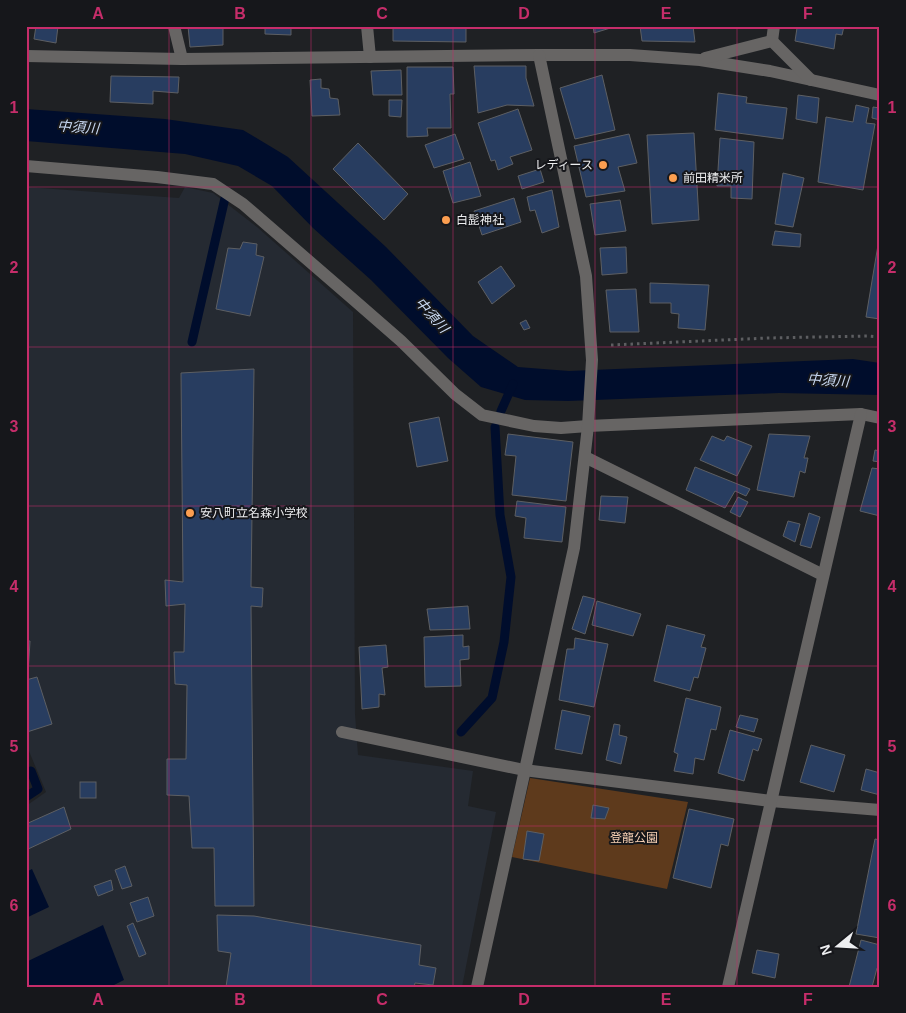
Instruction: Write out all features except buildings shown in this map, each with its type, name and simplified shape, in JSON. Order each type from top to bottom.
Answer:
[{"type":"street","points":[[174,26],[182,59]]},
{"type":"street","points":[[367,26],[370,56]]},
{"type":"street","points":[[772,41],[774,26]]},
{"type":"street","points":[[700,60],[772,41]]},
{"type":"street","points":[[772,41],[812,80]]},
{"type":"street","points":[[26,56],[182,59],[539,54],[630,55],[700,60],[770,71],[880,95]]},
{"type":"street","points":[[477,987],[574,548],[588,426],[592,360],[586,276],[539,54]]},
{"type":"street","points":[[26,166],[157,177],[213,184],[243,204],[340,287],[456,394],[482,415],[534,426],[561,428],[860,414],[880,418]]},
{"type":"street","points":[[728,987],[860,414]]},
{"type":"street","points":[[585,457],[824,575]]},
{"type":"street","points":[[342,732],[524,770],[771,801],[880,810]]},
{"type":"path","points":[[591,346],[778,338],[880,337]]},
{"type":"shaded area","name":"安八町立名森小学校","points":[[26,187],[179,198],[185,187],[213,193],[257,227],[353,312],[355,714],[358,755],[473,771],[468,806],[496,812],[462,987],[26,987],[26,806],[46,792],[26,744]]},
{"type":"green space","name":"登龍公園","points":[[530,778],[688,802],[667,889],[512,857]]},
{"type":"water","name":"中須川","points":[[26,109],[165,119],[243,130],[288,157],[386,247],[473,336],[518,367],[569,371],[853,359],[880,363],[880,395],[779,393],[568,401],[525,400],[481,387],[448,358],[371,280],[313,228],[272,186],[238,166],[185,154],[26,141]]},
{"type":"water","points":[[32,869],[49,907],[26,918],[26,872]]},
{"type":"water","points":[[103,925],[124,980],[110,987],[26,987],[26,962]]},
{"type":"waterway","points":[[192,342],[225,198]]},
{"type":"waterway","points":[[501,411],[513,384]]},
{"type":"waterway","points":[[461,732],[492,698],[504,642],[511,577],[500,515],[495,427]]},
{"type":"waterway","points":[[26,797],[38,789],[31,771]]},
{"type":"place","name":"レディース","points":[[603,165]]},
{"type":"place","name":"前田精米所","points":[[673,178]]},
{"type":"place","name":"白髭神社","points":[[446,220]]},
{"type":"place","name":"安八町立名森小学校","points":[[190,513]]}]
